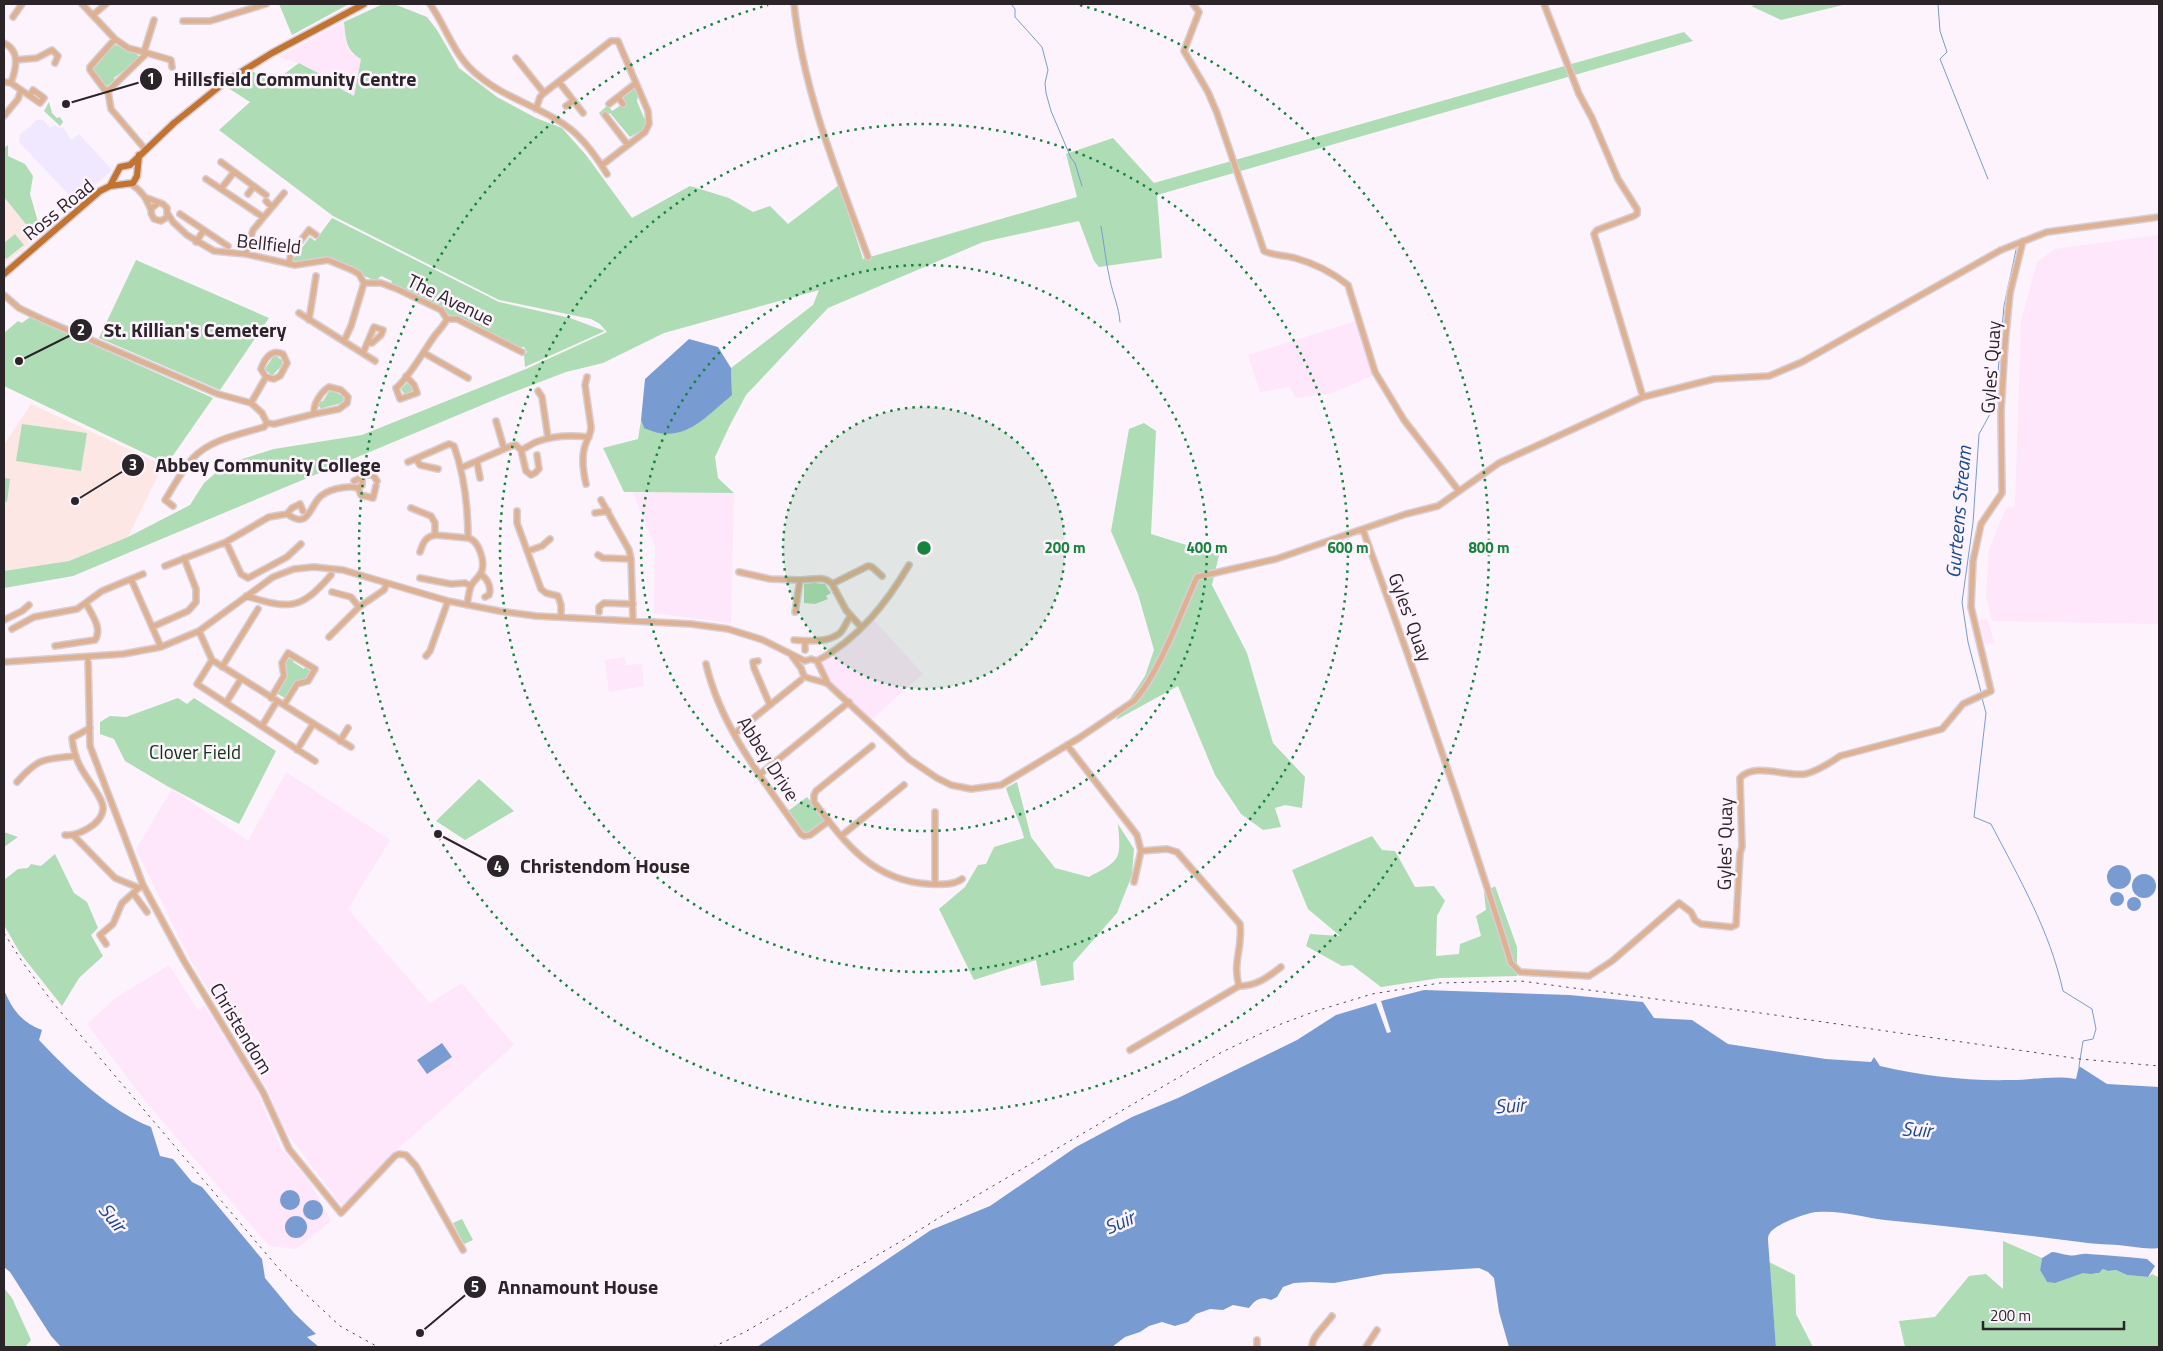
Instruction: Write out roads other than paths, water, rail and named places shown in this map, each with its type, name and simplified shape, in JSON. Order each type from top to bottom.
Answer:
[{"type":"main road","points":[[110,186],[122,165],[130,165],[145,149],[195,105],[232,77],[272,53],[364,4]]},
{"type":"main road","points":[[110,186],[121,183],[131,184],[137,174],[139,155]]},
{"type":"main road","points":[[130,165],[137,174]]},
{"type":"main road","points":[[116,174],[117,179],[121,183]]},
{"type":"main road","name":"Ross Road","points":[[4,274],[86,203],[110,186]]},
{"type":"street","points":[[13,18],[22,4],[27,11]]},
{"type":"street","points":[[82,4],[115,39],[128,48],[172,60],[172,67]]},
{"type":"street","points":[[93,15],[106,4]]},
{"type":"street","points":[[183,21],[210,21],[266,4]]},
{"type":"street","points":[[430,4],[446,35],[465,64],[501,92],[566,125],[589,146],[607,174]]},
{"type":"street","points":[[436,13],[437,4]]},
{"type":"street","points":[[794,4],[796,28],[822,129],[868,257]]},
{"type":"street","points":[[1194,4],[1199,12],[1184,51],[1210,95],[1264,251],[1301,260],[1339,278],[1348,285],[1375,372],[1404,420],[1459,491]]},
{"type":"street","points":[[1544,4],[1571,77],[1592,118],[1618,179],[1637,209],[1637,214],[1634,216],[1597,230],[1594,234],[1643,396]]},
{"type":"street","points":[[108,91],[146,53],[154,20]]},
{"type":"street","points":[[115,39],[90,70],[104,89],[108,91],[111,108],[145,149]]},
{"type":"street","points":[[536,109],[540,96],[611,41],[616,40],[620,43],[648,112],[650,124],[644,132],[602,166]]},
{"type":"street","points":[[4,43],[11,47],[16,60],[11,83]]},
{"type":"street","points":[[16,60],[37,58],[52,50],[58,56],[55,63]]},
{"type":"street","points":[[516,58],[544,93]]},
{"type":"street","points":[[4,82],[11,83],[30,95]]},
{"type":"street","points":[[560,82],[583,113]]},
{"type":"street","points":[[609,104],[636,83]]},
{"type":"street","points":[[4,116],[18,99],[21,90]]},
{"type":"street","points":[[618,97],[624,104]]},
{"type":"street","points":[[566,106],[573,101]]},
{"type":"street","points":[[605,115],[628,145]]},
{"type":"street","points":[[221,162],[254,186],[272,207]]},
{"type":"street","points":[[222,189],[234,172]]},
{"type":"street","points":[[137,174],[139,189]]},
{"type":"street","points":[[206,179],[263,217]]},
{"type":"street","points":[[131,184],[139,189],[147,198],[166,206],[168,214],[163,220],[154,219],[147,198]]},
{"type":"street","points":[[248,194],[254,186]]},
{"type":"street","points":[[246,254],[250,238],[263,217],[284,193]]},
{"type":"street","points":[[151,210],[158,204]]},
{"type":"street","name":"Bellfield","points":[[168,214],[173,222],[196,242],[214,251],[246,254],[289,264],[322,260],[333,261],[359,274],[364,282]]},
{"type":"street","points":[[180,214],[228,246]]},
{"type":"street","points":[[792,656],[801,668],[804,676],[809,679],[815,678],[828,684],[909,759],[937,778],[971,789],[1001,785],[1134,701],[1141,693],[1156,666],[1198,577],[1276,558],[1406,514],[1438,506],[1499,463],[1643,396],[1714,379],[1770,376],[1802,362],[2001,250],[2047,232],[2159,217]]},
{"type":"street","name":"Bellfield","points":[[163,220],[173,222]]},
{"type":"street","points":[[289,264],[291,253],[309,227],[316,235]]},
{"type":"street","points":[[196,242],[204,230]]},
{"type":"street","name":"Gyles' Quay","points":[[1363,530],[1420,686],[1511,963],[1520,972],[1589,976],[1612,961],[1679,903],[1691,912],[1695,920],[1701,924],[1731,927],[1736,925],[1740,853],[1742,847],[1740,778],[1745,773],[1754,771],[1805,774],[1827,765],[1840,756],[1942,729],[1963,704],[1992,691],[1971,607],[1973,561],[1981,524],[2002,493],[2001,412],[2005,344],[2010,293],[2023,241]]},
{"type":"street","points":[[309,320],[316,276]]},
{"type":"street","points":[[344,341],[351,326],[364,282]]},
{"type":"street","name":"The Avenue","points":[[364,282],[381,283],[397,289],[441,310],[447,319],[457,319],[522,352]]},
{"type":"street","points":[[4,295],[19,308],[30,314],[218,394],[251,403],[262,413],[267,423]]},
{"type":"street","points":[[299,313],[375,361]]},
{"type":"street","points":[[405,377],[414,385],[418,393],[400,399],[396,388],[424,353],[447,319]]},
{"type":"street","points":[[363,353],[368,342]]},
{"type":"street","points":[[276,352],[284,354],[287,363],[280,376],[274,379],[266,377],[261,369],[269,355],[276,352]]},
{"type":"street","points":[[424,353],[468,378]]},
{"type":"street","points":[[251,403],[266,377]]},
{"type":"street","points":[[586,484],[583,461],[591,427],[584,385],[587,377]]},
{"type":"street","points":[[267,423],[274,424],[343,407],[347,403],[348,397],[341,390],[329,387],[324,390],[316,402],[314,414]]},
{"type":"street","points":[[538,391],[542,397],[548,438]]},
{"type":"street","points":[[496,421],[504,448]]},
{"type":"street","points":[[173,506],[165,500],[193,458],[222,440],[264,427],[267,423]]},
{"type":"street","points":[[521,450],[548,438],[573,435],[589,437]]},
{"type":"street","points":[[408,462],[452,444],[461,468],[468,538]]},
{"type":"street","points":[[461,468],[504,448],[516,445],[521,450],[529,481]]},
{"type":"street","points":[[526,471],[531,475],[538,472],[539,460],[536,456]]},
{"type":"street","points":[[416,459],[420,465],[438,469]]},
{"type":"street","points":[[477,462],[480,478]]},
{"type":"street","points":[[354,481],[366,475],[373,475],[377,484],[373,498],[361,495],[358,488]]},
{"type":"street","points":[[358,488],[362,485],[362,477]]},
{"type":"street","points":[[287,514],[296,520],[307,516],[322,496],[347,487],[358,488]]},
{"type":"street","points":[[601,500],[629,550],[633,621]]},
{"type":"street","points":[[165,566],[226,542],[269,517],[287,514],[292,508],[300,504],[303,511]]},
{"type":"street","points":[[410,508],[431,516],[435,523],[435,535]]},
{"type":"street","points":[[517,511],[517,523],[541,588],[546,593],[558,596],[560,600],[560,618]]},
{"type":"street","points":[[595,513],[608,512]]},
{"type":"street","points":[[420,552],[426,539],[435,535],[474,540],[479,550],[482,566],[480,574],[471,586],[466,606]]},
{"type":"street","points":[[528,551],[542,546],[550,539]]},
{"type":"street","points":[[226,542],[241,574],[248,578],[298,550],[301,544]]},
{"type":"street","points":[[598,555],[603,558],[631,559]]},
{"type":"street","points":[[152,627],[188,611],[196,602],[196,589],[184,558]]},
{"type":"street","points":[[819,663],[862,627],[890,596],[908,565]]},
{"type":"street","points":[[833,586],[868,566],[882,576]]},
{"type":"street","points":[[4,662],[88,657],[161,648],[200,631],[272,577],[305,567],[334,568],[466,606],[527,615],[691,624],[728,629],[763,640],[805,661],[811,659],[819,663],[828,684]]},
{"type":"street","points":[[739,572],[770,578],[826,579],[833,586],[846,610],[862,627]]},
{"type":"street","points":[[10,617],[14,628],[34,618],[70,612],[102,591],[143,574]]},
{"type":"street","points":[[480,574],[485,576],[490,588],[489,595],[484,596]]},
{"type":"street","points":[[246,596],[274,604],[292,605],[301,602],[331,575]]},
{"type":"street","points":[[420,578],[451,584],[465,583],[471,586]]},
{"type":"street","points":[[131,579],[161,648]]},
{"type":"street","points":[[795,612],[800,580]]},
{"type":"street","points":[[329,637],[359,607],[384,590],[387,583]]},
{"type":"street","points":[[332,592],[351,597],[359,607]]},
{"type":"street","points":[[426,656],[430,651],[448,601]]},
{"type":"street","points":[[55,646],[95,640],[98,634],[98,627],[86,603]]},
{"type":"street","points":[[599,612],[599,607],[604,603],[633,604]]},
{"type":"street","points":[[4,620],[29,605]]},
{"type":"street","points":[[222,667],[258,608]]},
{"type":"street","points":[[794,640],[820,640],[836,636],[842,631],[846,620],[851,616]]},
{"type":"street","points":[[200,631],[210,659],[351,747]]},
{"type":"street","points":[[805,640],[805,650]]},
{"type":"street","points":[[271,698],[284,676],[282,663],[288,653],[315,669],[308,681],[297,684],[284,705]]},
{"type":"street","name":"Christendom","points":[[88,657],[90,746],[141,886],[263,1092],[289,1149],[341,1213],[395,1156],[399,1154],[406,1155],[416,1166],[463,1250]]},
{"type":"street","points":[[210,659],[197,684],[315,761]]},
{"type":"street","points":[[758,661],[752,662],[770,705]]},
{"type":"street","points":[[801,668],[805,661]]},
{"type":"street","name":"Abbey Drive","points":[[706,664],[712,688],[734,734],[759,775],[804,836],[810,835],[829,821]]},
{"type":"street","points":[[815,678],[821,671]]},
{"type":"street","points":[[226,703],[241,679]]},
{"type":"street","points":[[734,734],[801,680]]},
{"type":"street","points":[[262,726],[277,701]]},
{"type":"street","points":[[759,775],[849,702]]},
{"type":"street","points":[[297,750],[313,724]]},
{"type":"street","points":[[65,835],[73,835],[96,822],[103,808],[79,764],[72,738],[90,728]]},
{"type":"street","points":[[340,741],[348,728]]},
{"type":"street","points":[[1067,745],[1137,835],[1141,851],[1134,882]]},
{"type":"street","points":[[872,746],[814,795],[814,802],[863,859],[880,871],[910,882],[950,884],[962,879]]},
{"type":"street","points":[[17,782],[30,767],[42,760],[76,756]]},
{"type":"street","points":[[842,836],[904,786]]},
{"type":"street","points":[[935,812],[935,884]]},
{"type":"street","points":[[73,835],[115,878],[141,886]]},
{"type":"street","points":[[1141,851],[1167,849],[1177,852],[1240,924],[1242,940],[1236,958],[1236,978],[1239,986]]},
{"type":"street","points":[[106,944],[100,935],[113,924],[122,903],[141,886]]},
{"type":"street","points":[[133,893],[147,912]]},
{"type":"street","points":[[1130,1050],[1239,986],[1248,986],[1265,980],[1281,967]]},
{"type":"street","points":[[1312,1347],[1311,1342],[1314,1337],[1332,1316]]},
{"type":"street","points":[[1366,1347],[1377,1330]]},
{"type":"street","points":[[1257,1340],[1257,1347]]},
{"type":"water","points":[[689,339],[718,347],[731,368],[732,395],[702,420],[682,432],[658,433],[644,428],[641,420],[645,379]]},
{"type":"water","points":[[2119,865],[2127,869],[2131,877],[2127,885],[2119,889],[2111,885],[2107,877],[2111,869]]},
{"type":"water","points":[[2144,874],[2152,878],[2156,886],[2152,894],[2144,898],[2136,894],[2132,886],[2136,878]]},
{"type":"water","points":[[2114,892],[2120,892],[2124,899],[2120,906],[2114,906],[2110,902],[2110,896]]},
{"type":"water","points":[[2131,897],[2137,897],[2141,904],[2137,911],[2131,911],[2127,907],[2127,901]]},
{"type":"water","name":"Suir","points":[[4,990],[18,1014],[42,1030],[39,1040],[63,1065],[105,1101],[151,1127],[160,1156],[173,1159],[192,1182],[202,1187],[262,1259],[265,1278],[294,1313],[316,1334],[307,1337],[319,1347],[61,1347],[51,1336],[10,1272],[4,1267]]},
{"type":"water","name":"Suir","points":[[1424,990],[1569,995],[1643,1002],[1654,1018],[1692,1020],[1728,1044],[1826,1059],[1871,1062],[1874,1057],[1880,1066],[1912,1073],[1961,1079],[2076,1079],[2079,1066],[2107,1084],[2159,1087],[2159,1248],[2085,1243],[1885,1220],[1835,1212],[1806,1214],[1778,1226],[1768,1236],[1776,1347],[1509,1347],[1499,1312],[1494,1278],[1488,1272],[1479,1268],[1384,1274],[1334,1283],[1294,1283],[1283,1287],[1277,1297],[1271,1300],[1259,1299],[1249,1308],[1233,1305],[1223,1310],[1210,1309],[1196,1314],[1188,1322],[1175,1326],[1162,1322],[1125,1337],[1112,1347],[757,1347],[931,1230],[990,1206],[1076,1147],[1132,1117],[1178,1098],[1297,1040],[1336,1015],[1376,1003],[1387,1033],[1391,1032],[1381,1001]]},
{"type":"water","points":[[442,1043],[452,1057],[427,1074],[417,1060]]},
{"type":"water","points":[[290,1190],[297,1193],[300,1200],[297,1207],[290,1210],[283,1207],[280,1200],[283,1193]]},
{"type":"water","points":[[309,1200],[317,1200],[323,1206],[323,1214],[317,1220],[309,1220],[303,1214],[303,1206]]},
{"type":"water","points":[[296,1216],[304,1219],[307,1227],[304,1235],[296,1238],[288,1235],[285,1227],[288,1219]]},
{"type":"water","points":[[2052,1252],[2071,1255],[2110,1255],[2147,1259],[2155,1266],[2148,1277],[2127,1275],[2116,1270],[2108,1271],[2103,1269],[2099,1273],[2083,1273],[2055,1283],[2047,1282],[2040,1270],[2042,1258]]},
{"type":"waterway","points":[[1011,4],[1015,9],[1015,17],[1042,47],[1048,70],[1045,83],[1051,111],[1071,158],[1075,163],[1082,186]]},
{"type":"waterway","points":[[1938,4],[1940,31],[1947,52],[1940,59],[1988,179]]},
{"type":"waterway","points":[[1101,226],[1111,285],[1120,322]]},
{"type":"waterway","name":"Gurteens Stream","points":[[1981,692],[1968,642],[1962,602],[1973,523],[1979,434],[1995,405],[2004,306],[2016,250]]},
{"type":"waterway","points":[[1982,698],[1986,713],[1974,817],[1991,824],[2023,885],[2050,947],[2063,991],[2092,1009],[2096,1029],[2093,1039],[2083,1041],[2079,1066]]},
{"type":"railway","points":[[4,933],[23,963],[54,1004],[280,1270],[340,1326],[378,1347]]},
{"type":"railway","points":[[713,1347],[745,1332],[1222,1052],[1281,1024],[1372,994],[1440,983],[1521,981],[2080,1059],[2159,1066]]},
{"type":"place","name":"Hillsfield Community Centre","points":[[66,104]]},
{"type":"place","name":"St. Killian's Cemetery","points":[[19,361]]},
{"type":"place","name":"Abbey Community College","points":[[75,501]]},
{"type":"place","name":"Christendom House","points":[[438,834]]},
{"type":"place","name":"Annamount House","points":[[420,1333]]},
{"type":"park label","name":"Clover Field","points":[[195,751]]}]
